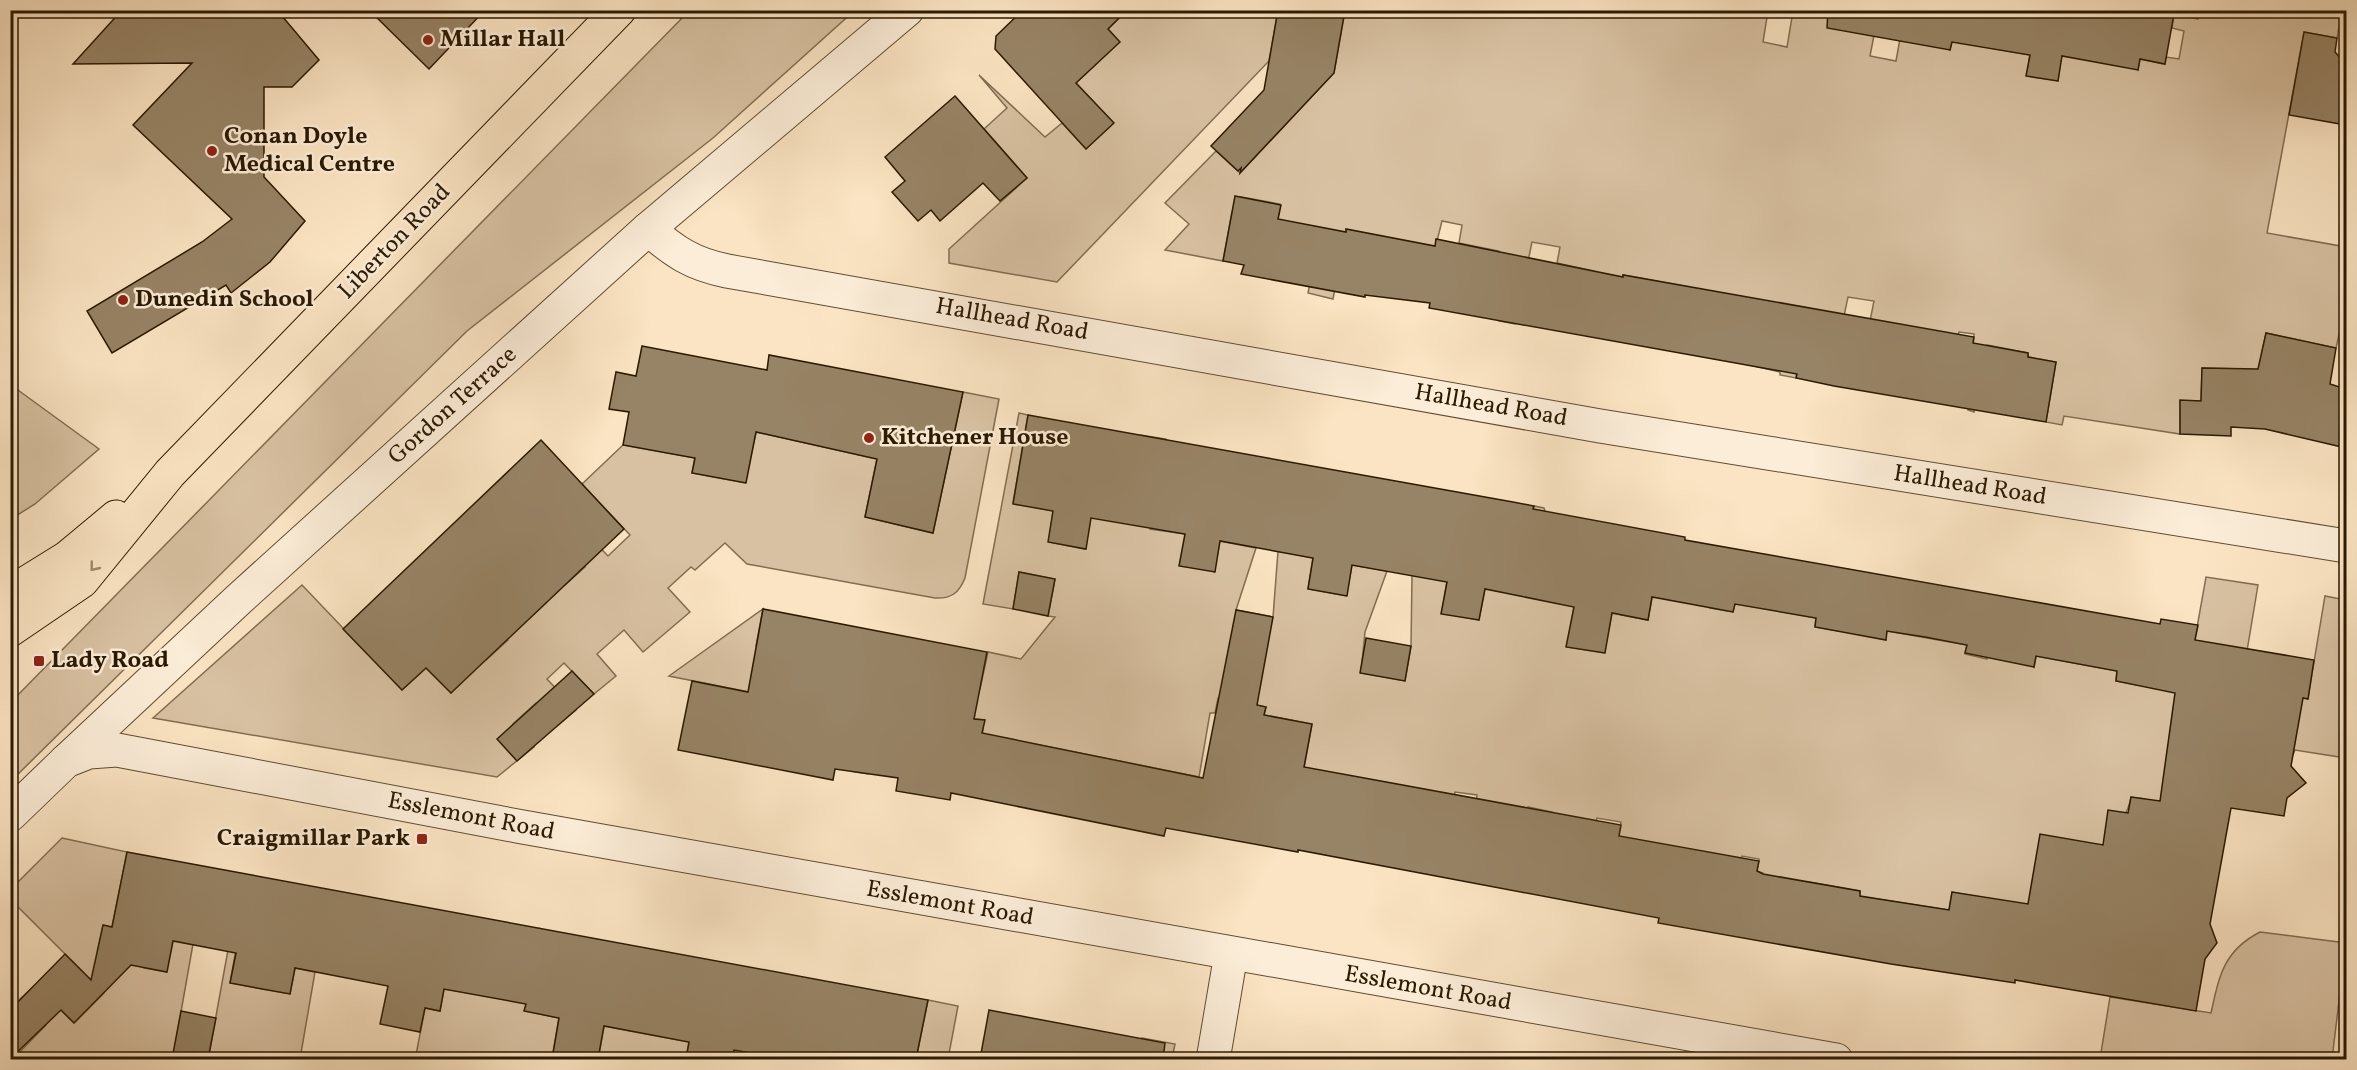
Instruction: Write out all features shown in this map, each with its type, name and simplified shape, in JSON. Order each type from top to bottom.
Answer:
[{"type":"main road","name":"Liberton Road","points":[[10,630],[82,581],[171,473],[619,10]]},
{"type":"main road","name":"Liberton Road","points":[[10,593],[68,557],[171,473]]},
{"type":"street","name":"Gordon Terrace","points":[[10,815],[238,600],[648,229],[907,10]]},
{"type":"street","name":"Hallhead Road","points":[[648,229],[685,258],[705,267],[1600,426],[2346,546]]},
{"type":"street","name":"Esslemont Road","points":[[66,761],[89,752],[133,753],[517,826],[1231,954],[1836,1059]]},
{"type":"street","points":[[1214,1059],[1231,954]]},
{"type":"shaded area","points":[[1722,10],[1742,14],[1743,11],[1768,11],[1763,42],[1787,47],[1793,11],[1876,25],[1870,56],[1896,61],[1905,11],[1950,50],[1952,41],[2030,55],[2027,76],[2058,81],[2067,11],[2138,70],[2140,59],[2164,64],[2166,57],[2179,59],[2184,31],[2172,28],[2174,14],[2198,19],[2200,11],[2342,11],[2337,38],[2304,32],[2267,233],[2346,247],[2346,331],[2340,330],[2336,348],[2266,333],[2255,386],[2244,369],[2202,368],[2201,401],[2180,401],[2180,434],[2064,416],[2062,425],[2046,422],[2056,362],[2028,357],[2028,353],[1987,345],[1974,412],[1968,410],[1974,334],[1959,332],[1957,339],[1870,321],[1874,301],[1848,297],[1844,316],[1809,310],[1796,378],[1780,375],[1780,372],[1679,349],[1690,287],[1623,275],[1623,279],[1587,304],[1593,271],[1557,263],[1560,247],[1532,242],[1515,324],[1499,321],[1501,310],[1489,307],[1499,251],[1459,243],[1462,225],[1442,221],[1432,261],[1346,230],[1333,299],[1308,293],[1313,268],[1278,219],[1280,204],[1241,197],[1239,212],[1232,212],[1223,261],[1165,250],[1189,224],[1165,203],[1216,151],[1240,173],[1334,73],[1345,11]]},
{"type":"shaded area","points":[[689,11],[854,11],[713,138],[467,331],[11,781],[11,702]]},
{"type":"shaded area","points":[[1127,11],[1278,11],[1269,61],[1057,282],[949,263],[949,249],[1027,178],[984,129],[1007,108],[979,75],[1045,137],[1062,123],[1086,149],[1113,123],[1076,83],[1119,42],[1108,29]]},
{"type":"shaded area","points":[[11,385],[99,449],[35,504],[11,519]]},
{"type":"shaded area","points":[[963,392],[999,399],[965,578],[960,588],[950,596],[935,598],[747,564],[725,543],[695,570],[691,567],[668,588],[690,612],[643,652],[624,630],[597,654],[616,676],[594,694],[564,663],[547,679],[576,710],[557,726],[536,703],[513,724],[534,747],[497,777],[153,718],[302,585],[402,690],[426,668],[451,693],[468,676],[461,634],[486,660],[508,640],[483,614],[501,597],[525,622],[546,603],[540,559],[565,585],[585,567],[567,547],[584,531],[608,556],[630,535],[582,484],[623,445],[695,458],[692,473],[745,483],[756,432],[877,459],[865,517],[933,533]]},
{"type":"shaded area","points":[[1019,413],[1028,415],[1013,503],[1053,511],[1049,542],[1085,549],[1091,517],[1125,523],[1141,435],[1166,439],[1150,529],[1185,534],[1214,572],[1220,541],[1256,548],[1236,610],[1273,617],[1278,551],[1313,558],[1308,589],[1346,596],[1352,565],[1387,571],[1365,632],[1361,673],[1405,681],[1411,646],[1412,575],[1447,581],[1442,613],[1479,620],[1485,588],[1518,594],[1534,506],[1544,508],[1574,607],[1567,647],[1604,653],[1612,613],[1648,620],[1657,571],[1710,608],[1733,612],[1735,603],[1816,618],[1815,627],[1838,631],[1849,570],[1885,639],[1887,631],[1967,645],[1965,654],[1987,659],[1999,597],[2034,667],[2036,656],[2117,671],[2116,681],[2137,685],[2188,678],[2206,577],[2258,585],[2241,687],[2308,698],[2325,596],[2346,600],[2346,758],[2295,750],[2293,755],[2240,746],[2158,817],[2145,799],[2131,797],[2126,813],[2103,846],[2025,922],[1978,915],[1981,897],[1952,892],[1949,910],[1877,899],[1867,958],[1856,919],[1860,891],[1809,882],[1751,938],[1763,873],[1757,871],[1759,859],[1742,856],[1739,868],[1613,867],[1621,822],[1597,818],[1593,836],[1549,828],[1552,812],[1528,807],[1523,833],[1476,805],[1477,795],[1455,792],[1452,809],[1304,768],[1312,724],[1264,715],[1266,707],[1218,698],[1215,713],[1210,713],[1199,777],[1005,738],[982,737],[984,720],[968,718],[877,720],[868,774],[851,771],[819,706],[669,676],[763,609],[756,646],[980,689],[988,652],[1021,659],[1055,617],[1048,616],[1055,579],[1019,572],[1013,609],[983,604]]},
{"type":"shaded area","points":[[62,838],[127,852],[112,927],[103,926],[98,949],[146,959],[144,968],[166,972],[173,940],[193,944],[173,1057],[184,1059],[13,1059],[46,1025],[20,999],[35,985],[74,1023],[104,993],[11,900],[11,889]]},
{"type":"shaded area","points":[[242,873],[237,944],[230,983],[290,994],[295,968],[315,972],[300,1059],[208,1060]]},
{"type":"shaded area","points":[[539,929],[525,1011],[559,1018],[552,1059],[415,1060],[425,1008],[440,1011],[444,989],[474,994]]},
{"type":"shaded area","points":[[2260,932],[2346,943],[2332,1059],[2100,1059],[2110,997],[2211,1013],[2220,977],[2230,956],[2248,939]]},
{"type":"shaded area","points":[[928,1000],[958,1006],[948,1059],[916,1060]]},
{"type":"shaded area","points":[[604,1026],[689,1042],[686,1059],[598,1060]]},
{"type":"shaded area","points":[[1142,1038],[1175,1044],[1172,1059],[1138,1060]]},
{"type":"building","name":"Conan Doyle Medical Centre","points":[[122,10],[277,10],[319,60],[292,87],[264,87],[264,177],[305,221],[270,262],[231,293],[226,285],[112,353],[87,311],[202,242],[232,219],[133,125],[192,63],[73,64]]},
{"type":"building","name":"Millar Hall","points":[[369,10],[485,10],[429,69]]},
{"type":"building","points":[[1023,10],[1127,10],[1108,29],[1120,42],[1076,83],[1114,123],[1086,149],[995,49],[996,36]]},
{"type":"building","points":[[1278,10],[1345,10],[1334,73],[1240,173],[1241,168],[1238,171],[1211,146],[1264,90]]},
{"type":"building","points":[[1828,10],[2154,10],[2174,14],[2165,64],[2140,59],[2138,70],[2062,56],[2058,81],[2026,76],[2030,55],[1952,42],[1950,50],[1827,28]]},
{"type":"building","points":[[2304,32],[2337,38],[2335,52],[2346,64],[2346,125],[2289,115]]},
{"type":"building","points":[[955,96],[1027,178],[1000,201],[983,183],[940,221],[931,210],[918,221],[892,192],[905,181],[885,157]]},
{"type":"building","points":[[1235,196],[1281,205],[1278,219],[1346,232],[1346,229],[1435,246],[1436,239],[1623,277],[1623,275],[1974,337],[1973,343],[2028,353],[2028,357],[2056,362],[2046,422],[1834,386],[1796,378],[1797,374],[1429,308],[1430,303],[1365,295],[1365,297],[1241,274],[1244,265],[1223,261]]},
{"type":"building","points":[[2266,333],[2336,348],[2330,384],[2346,389],[2346,448],[2265,429],[2231,427],[2231,436],[2180,434],[2180,400],[2201,401],[2202,368],[2258,369]]},
{"type":"building","name":"Kitchener House","points":[[642,346],[767,370],[769,355],[963,392],[933,533],[865,517],[877,459],[756,432],[746,483],[692,473],[695,458],[623,445],[629,412],[609,409],[616,372],[636,376]]},
{"type":"building","points":[[1028,415],[1513,502],[1534,506],[1533,509],[1685,537],[1685,540],[2160,624],[2161,619],[2198,625],[2195,640],[2314,660],[2308,699],[2303,698],[2291,766],[2306,783],[2287,798],[2284,816],[2231,808],[2210,924],[2217,943],[2205,959],[2196,1011],[2015,980],[2015,983],[1891,964],[1658,923],[1659,918],[1298,850],[1298,852],[1166,828],[1164,836],[951,793],[950,800],[896,791],[898,778],[835,769],[833,780],[678,750],[692,681],[748,692],[763,609],[987,652],[974,719],[985,720],[982,733],[1203,778],[1236,610],[1273,617],[1257,705],[1266,707],[1264,715],[1312,724],[1304,767],[1621,825],[1619,836],[1759,861],[1757,871],[1763,874],[1860,891],[1860,896],[1949,910],[1952,892],[2028,904],[2040,834],[2103,845],[2108,810],[2128,813],[2131,797],[2160,801],[2175,693],[2116,681],[2117,671],[2036,656],[2034,667],[1965,653],[1967,645],[1925,637],[1887,631],[1886,640],[1815,627],[1816,618],[1735,604],[1733,612],[1652,597],[1648,620],[1612,613],[1605,653],[1566,647],[1574,607],[1485,589],[1479,620],[1441,614],[1447,582],[1352,565],[1347,596],[1308,589],[1313,558],[1220,541],[1215,572],[1179,566],[1185,534],[1091,518],[1086,549],[1048,542],[1053,511],[1013,504]]},
{"type":"building","points":[[541,440],[624,529],[451,693],[426,668],[402,690],[343,629]]},
{"type":"building","points":[[1019,572],[1055,579],[1048,616],[1013,609]]},
{"type":"building","points":[[1366,638],[1411,646],[1405,681],[1360,673]]},
{"type":"building","points":[[572,671],[594,694],[517,761],[497,739]]},
{"type":"building","points":[[127,852],[928,1000],[916,1059],[786,1059],[734,1050],[732,1059],[686,1059],[689,1042],[604,1026],[598,1059],[552,1059],[559,1018],[524,1011],[526,1004],[444,989],[440,1011],[425,1008],[420,1032],[380,1024],[388,986],[295,968],[290,994],[230,983],[236,953],[173,941],[167,972],[131,965],[74,1023],[61,1010],[10,1059],[10,1010],[65,954],[91,980],[103,925],[112,927]]},
{"type":"building","points":[[989,1010],[1165,1043],[1163,1059],[980,1059]]},
{"type":"building","points":[[181,1011],[216,1018],[208,1059],[172,1059]]},
{"type":"place","name":"Millar Hall","points":[[428,40]]},
{"type":"place","name":"Conan Doyle Medical Centre","points":[[212,151]]},
{"type":"place","name":"Dunedin School","points":[[123,300]]},
{"type":"place","name":"Kitchener House","points":[[869,438]]},
{"type":"place","name":"Lady Road","points":[[39,661]]},
{"type":"place","name":"Craigmillar Park","points":[[422,839]]}]
